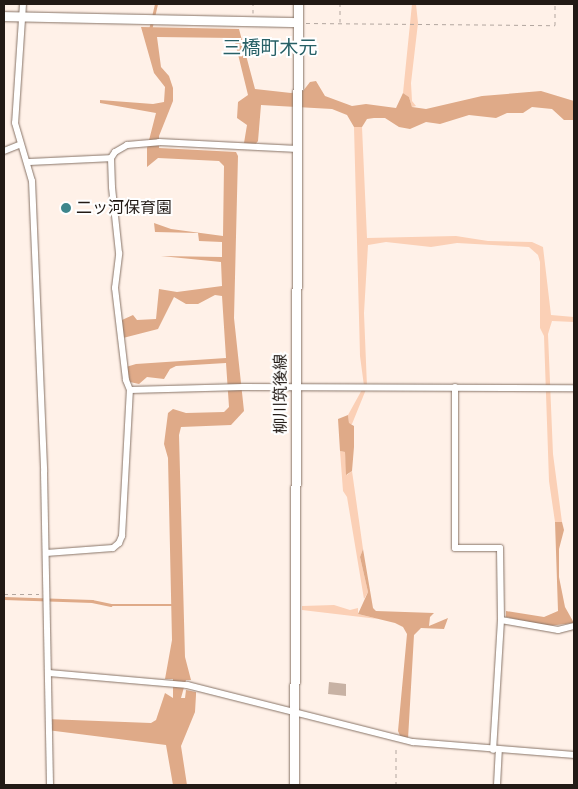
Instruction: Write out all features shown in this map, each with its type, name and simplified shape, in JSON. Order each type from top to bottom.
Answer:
[{"type":"main road","name":"柳川筑後線","points":[[294,785],[298,4]]},
{"type":"main road","points":[[4,16],[298,22]]},
{"type":"street","points":[[23,4],[24,17],[15,100],[19,146],[32,181],[46,553],[51,736],[50,785]]},
{"type":"street","points":[[25,160],[111,158],[120,148],[144,142],[298,149]]},
{"type":"street","points":[[4,151],[19,146]]},
{"type":"street","points":[[46,553],[113,548],[119,543],[130,390],[126,380],[116,288],[119,253],[111,158]]},
{"type":"street","points":[[130,390],[360,386],[574,388]]},
{"type":"street","points":[[455,387],[455,548],[500,548],[501,620],[496,750],[498,785]]},
{"type":"street","points":[[501,620],[558,630],[574,626]]},
{"type":"street","points":[[49,673],[187,685],[295,710],[413,742],[574,755]]},
{"type":"path","points":[[340,4],[340,23]]},
{"type":"path","points":[[298,22],[554,25],[555,4]]},
{"type":"path","points":[[4,594],[47,594]]},
{"type":"path","points":[[396,785],[398,738]]},
{"type":"shaded area","points":[[412,4],[416,4],[418,23],[411,83],[412,101],[416,106],[412,107],[409,97],[403,93]]},
{"type":"shaded area","points":[[141,27],[239,29],[255,89],[291,93],[303,91],[310,82],[316,81],[325,96],[352,106],[366,104],[396,108],[403,93],[409,97],[412,107],[426,109],[482,96],[541,91],[574,101],[573,120],[564,120],[552,109],[532,107],[523,113],[507,113],[496,118],[469,115],[440,124],[426,122],[410,129],[399,127],[385,118],[367,119],[362,127],[354,127],[347,115],[332,109],[261,105],[258,141],[254,146],[244,143],[247,125],[237,118],[238,102],[248,95],[234,38],[157,37],[161,67],[169,76],[173,88],[173,101],[159,136],[159,148],[236,152],[238,156],[234,318],[244,411],[231,425],[181,427],[179,435],[185,657],[191,680],[186,680],[181,698],[185,698],[186,690],[196,692],[195,712],[181,746],[187,785],[173,785],[166,745],[47,730],[46,719],[151,723],[156,720],[165,693],[173,698],[173,679],[165,679],[172,640],[168,458],[164,444],[168,413],[173,409],[186,413],[224,412],[229,407],[226,363],[176,366],[170,369],[164,379],[147,377],[139,384],[130,382],[126,367],[136,364],[226,358],[222,296],[215,295],[198,304],[186,304],[174,297],[158,329],[123,338],[122,320],[133,315],[137,320],[156,319],[159,289],[177,292],[222,286],[221,262],[161,256],[222,257],[222,242],[199,241],[198,233],[155,232],[154,223],[171,229],[223,236],[224,166],[219,161],[158,158],[147,167],[147,148],[156,113],[100,103],[100,100],[153,104],[164,102],[165,87],[154,73]]},
{"type":"shaded area","points":[[354,127],[362,127],[367,238],[456,236],[488,241],[532,242],[543,247],[551,315],[574,317],[574,322],[552,321],[548,334],[553,454],[562,522],[555,522],[549,481],[544,336],[540,328],[540,262],[538,255],[529,247],[457,243],[431,247],[386,242],[368,245],[364,313],[367,387],[352,424],[349,424],[348,415],[364,386],[360,356]]},
{"type":"shaded area","points":[[348,415],[349,423],[354,426],[354,447],[352,471],[346,475],[345,452],[340,451],[338,419]]},
{"type":"shaded area","points":[[340,451],[345,452],[347,475],[352,471],[363,549],[360,557],[368,592],[364,599],[347,497],[343,491]]},
{"type":"shaded area","points":[[555,522],[562,522],[564,530],[559,549],[559,577],[565,607],[574,623],[548,626],[506,617],[506,611],[544,617],[558,611]]},
{"type":"shaded area","points":[[363,549],[373,608],[376,611],[434,613],[430,617],[429,626],[448,618],[444,629],[421,628],[414,635],[408,739],[401,738],[398,731],[407,634],[403,627],[395,623],[358,614],[368,592],[360,557]]},
{"type":"shaded area","points":[[334,605],[350,610],[358,608],[358,614],[378,619],[302,610],[302,606]]},
{"type":"building","points":[[329,682],[346,684],[346,696],[328,694]]},
{"type":"waterway","points":[[150,30],[156,4]]},
{"type":"waterway","points":[[4,598],[92,601],[111,605],[174,605]]},
{"type":"place","name":"二ッ河保育園","points":[[66,208]]},
{"type":"district","name":"三橋町木元","points":[[270,49]]}]
